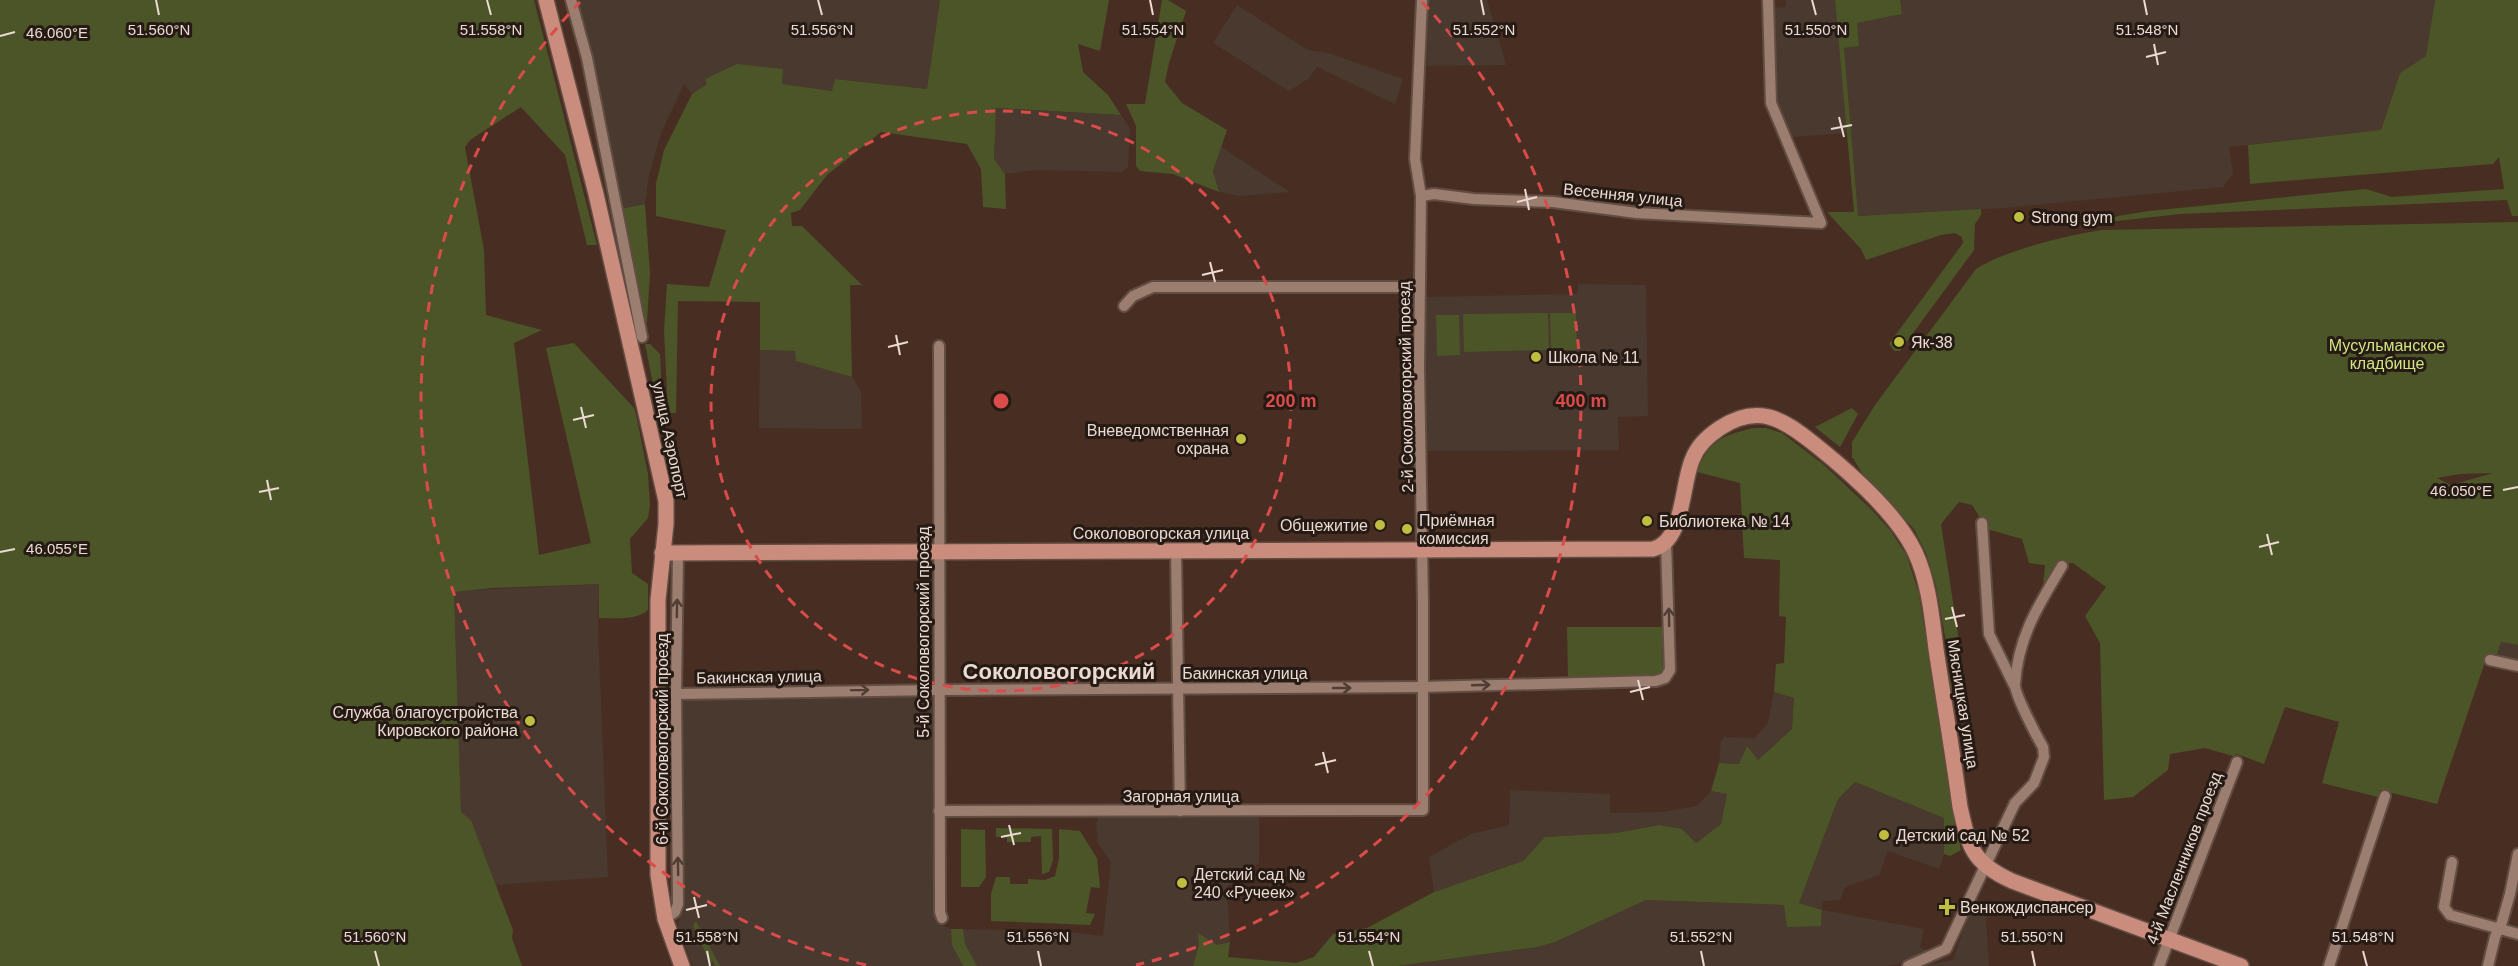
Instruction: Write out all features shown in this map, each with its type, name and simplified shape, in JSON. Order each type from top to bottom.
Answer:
[{"type":"main road","name":"улица Аэропорт","points":[[546,0],[596,194],[663,479],[670,553],[657,612],[658,875],[665,919],[682,966]]},
{"type":"main road","name":"Мясницкая улица","points":[[1663,545],[1676,526],[1693,457],[1704,440],[1727,423],[1752,416],[1772,416],[1789,425],[1840,466],[1891,516],[1910,543],[1921,568],[1932,620],[1967,837],[1971,848],[1983,865]]},
{"type":"main road","name":"Соколовогорская улица","points":[[670,553],[1176,552],[1663,545]]},
{"type":"main road","points":[[1983,865],[2012,881],[2241,966]]},
{"type":"street","points":[[571,0],[587,58],[642,337]]},
{"type":"street","name":"2-й Соколовогорский проезд","points":[[1422,0],[1415,159],[1421,196],[1419,287],[1423,810]]},
{"type":"street","name":"Весенняя улица","points":[[1421,196],[1434,194],[1474,199],[1553,202],[1636,213],[1821,223],[1771,103],[1768,0]]},
{"type":"street","points":[[1124,306],[1133,296],[1154,287],[1419,287]]},
{"type":"street","name":"5-й Соколовогорский проезд","points":[[939,346],[939,811],[940,912],[942,918]]},
{"type":"street","points":[[1908,966],[1946,949],[1983,865],[2014,803],[2034,783],[2044,757],[2043,747],[1989,634],[1982,522]]},
{"type":"street","name":"Бакинская улица","points":[[676,694],[1422,687],[1656,681],[1668,675],[1669,592],[1663,545]]},
{"type":"street","points":[[1176,552],[1180,811]]},
{"type":"street","name":"6-й Соколовогорский проезд","points":[[665,919],[675,912],[678,904],[676,694],[670,553]]},
{"type":"street","points":[[2014,685],[2018,651],[2035,610],[2061,566]]},
{"type":"street","points":[[2490,660],[2518,666]]},
{"type":"street","name":"4-й Масленников проезд","points":[[2159,966],[2237,762]]},
{"type":"street","points":[[2329,966],[2385,796]]},
{"type":"street","name":"Загорная улица","points":[[939,811],[1423,810]]},
{"type":"street","points":[[2488,966],[2510,894],[2518,854]]},
{"type":"street","points":[[2452,862],[2444,907],[2450,915],[2518,934]]},
{"type":"shaded area","points":[[574,0],[940,0],[927,89],[835,79],[833,91],[782,84],[783,69],[705,79],[708,84],[692,94],[684,84],[661,133],[649,176],[645,204],[620,209]]},
{"type":"shaded area","points":[[1428,0],[1487,0],[1506,65],[1427,66]]},
{"type":"shaded area","points":[[1786,0],[1835,0],[1848,133],[1793,137],[1773,96],[1777,84],[1773,8],[1786,7]]},
{"type":"shaded area","points":[[1900,0],[2435,0],[2426,56],[2400,73],[2381,130],[2229,147],[2233,174],[2223,187],[2004,208],[1857,216],[1844,48],[1859,46],[1856,23],[1902,14]]},
{"type":"shaded area","points":[[1237,5],[1308,50],[1328,53],[1403,79],[1395,104],[1317,67],[1308,79],[1289,91],[1213,43]]},
{"type":"shaded area","points":[[996,108],[1121,115],[1130,128],[1128,167],[1122,172],[1036,170],[1005,174],[994,159]]},
{"type":"shaded area","points":[[1221,147],[1290,192],[1240,196],[1219,192],[1213,171]]},
{"type":"shaded area","name":"Школа № 11","points":[[1578,284],[1646,285],[1648,416],[1618,417],[1619,450],[1425,451],[1424,297],[1577,294]]},
{"type":"shaded area","points":[[760,350],[795,351],[797,361],[852,377],[861,391],[862,429],[759,428]]},
{"type":"shaded area","name":"Служба благоустройства Кировского района","points":[[599,584],[598,630],[608,877],[495,885],[471,820],[461,812],[454,591]]},
{"type":"shaded area","points":[[2501,642],[2518,645],[2518,662],[2496,657]]},
{"type":"shaded area","points":[[1774,692],[1794,698],[1792,729],[1758,761],[1747,746],[1739,764],[1719,763],[1721,740],[1725,737],[1755,738],[1768,723]]},
{"type":"shaded area","points":[[926,695],[935,701],[935,920],[939,924],[951,929],[1060,931],[1103,936],[1111,862],[1098,843],[1096,824],[1099,816],[1259,817],[1259,863],[1227,887],[1230,942],[1217,945],[1199,944],[1193,966],[693,966],[678,927],[681,908],[679,708],[684,700],[688,697]]},
{"type":"shaded area","name":"Детский сад № 52","points":[[1855,782],[1944,818],[1944,854],[1939,869],[1888,851],[1879,875],[1845,887],[1840,900],[1823,901],[1822,910],[1799,903],[1838,799]]},
{"type":"shaded area","points":[[1510,790],[1610,794],[1610,813],[1662,812],[1697,806],[1711,791],[1727,794],[1721,824],[1696,843],[1682,829],[1659,825],[1616,833],[1545,837],[1523,861],[1434,892],[1429,857],[1471,834],[1509,825]]},
{"type":"shaded area","points":[[1646,900],[1784,905],[1821,926],[1822,910],[1924,929],[1920,947],[1931,953],[1887,966],[1397,966],[1538,947],[1555,942]]},
{"type":"shaded area","points":[[1973,901],[1985,904],[1989,966],[1920,966],[1953,960]]},
{"type":"green space","points":[[0,0],[534,0],[597,245],[587,245],[565,155],[521,107],[470,140],[465,147],[484,250],[486,315],[542,330],[514,343],[539,555],[591,543],[546,348],[574,343],[634,408],[648,474],[650,505],[648,518],[630,539],[632,573],[648,584],[648,610],[643,614],[625,618],[599,618],[599,584],[492,588],[454,592],[461,812],[471,820],[513,930],[512,938],[522,966],[0,966]]},
{"type":"green space","points":[[940,0],[1109,0],[1100,51],[1078,44],[1083,72],[1108,95],[1121,115],[996,108],[994,159],[1005,174],[1006,209],[983,207],[981,169],[967,144],[881,132],[827,175],[800,210],[791,213],[792,226],[802,226],[862,285],[850,285],[852,377],[796,361],[795,351],[760,350],[760,302],[678,301],[676,413],[668,413],[664,331],[667,284],[709,287],[726,230],[656,216],[656,184],[664,150],[692,94],[707,84],[705,79],[737,64],[783,69],[782,84],[832,91],[835,79],[927,89]]},
{"type":"green space","points":[[1162,0],[1168,0],[1186,11],[1165,82],[1182,103],[1227,130],[1213,171],[1219,192],[1173,174],[1140,171],[1136,166],[1136,126],[1126,104],[1145,104]]},
{"type":"green space","points":[[1835,0],[1900,0],[1902,14],[1857,23],[1859,46],[1844,48],[1858,216],[1981,209],[1981,215],[1975,224],[1974,250],[1900,351],[1894,351],[1889,344],[1963,243],[1962,237],[1955,233],[1941,235],[1866,260],[1861,249],[1827,212],[1854,212]]},
{"type":"green space","points":[[2435,0],[2518,0],[2518,216],[2512,216],[2507,200],[2180,214],[2090,224],[2149,211],[2366,189],[2392,197],[2504,189],[2499,157],[2493,164],[2250,184],[2248,145],[2381,130],[2400,73],[2426,56]]},
{"type":"green space","points":[[645,204],[650,273],[647,322],[643,325],[620,209]]},
{"type":"green space","name":"Мусульманское кладбище","points":[[2518,222],[2518,645],[2501,642],[2496,657],[2487,656],[2437,804],[2380,790],[2378,797],[2322,783],[2339,722],[2285,707],[2264,764],[2237,754],[2233,756],[2205,748],[2170,754],[2168,770],[2133,797],[2104,800],[2100,643],[2085,616],[2106,587],[2073,563],[2056,564],[2043,587],[2045,565],[2029,563],[2022,539],[1987,529],[1972,505],[1959,502],[1941,524],[1964,673],[1951,689],[1936,586],[1926,553],[1914,529],[1864,476],[1852,457],[1852,442],[1875,405],[1976,269],[2020,250],[2102,230]],"holes":[[[2493,473],[2451,485],[2437,478],[2460,474]]]},
{"type":"green space","points":[[1548,313],[1549,350],[1464,352],[1463,314]]},
{"type":"green space","points":[[1550,313],[1576,313],[1577,350],[1551,350]]},
{"type":"green space","points":[[1436,315],[1459,315],[1460,355],[1437,356]]},
{"type":"green space","points":[[645,344],[650,344],[660,354],[662,394],[659,413]]},
{"type":"green space","points":[[1852,408],[1858,414],[1840,447],[1815,427]]},
{"type":"green space","points":[[1753,428],[1766,428],[1782,433],[1824,465],[1872,510],[1890,530],[1907,556],[1919,594],[1952,808],[1961,850],[1950,856],[1944,854],[1944,818],[1855,782],[1838,799],[1799,903],[1822,910],[1821,926],[1787,927],[1784,905],[1646,900],[1555,942],[1538,947],[1397,966],[1193,966],[1199,944],[1198,933],[1217,945],[1230,942],[1228,957],[1296,963],[1314,957],[1333,934],[1367,928],[1434,892],[1523,861],[1545,837],[1616,833],[1659,825],[1682,829],[1696,843],[1721,824],[1727,794],[1711,791],[1719,763],[1739,764],[1747,746],[1758,760],[1792,729],[1794,698],[1774,692],[1776,664],[1784,663],[1786,617],[1779,616],[1780,560],[1744,558],[1740,483],[1697,472],[1706,453],[1718,441]]},
{"type":"green space","points":[[1567,627],[1662,627],[1663,671],[1655,678],[1568,679]]},
{"type":"green space","points":[[996,828],[1052,829],[1053,860],[1049,872],[1042,874],[1041,836],[1031,837],[1031,842],[1007,842],[1007,837],[996,837]]},
{"type":"green space","points":[[961,829],[985,830],[986,877],[979,887],[961,887]]},
{"type":"green space","points":[[1059,829],[1080,831],[1097,858],[1100,888],[1091,887],[1086,913],[1095,914],[1090,925],[991,921],[991,894],[996,877],[1010,877],[1010,884],[1028,884],[1028,879],[1045,880],[1055,876],[1059,859]]},
{"type":"green space","points":[[696,921],[720,966],[715,966],[713,961],[710,963],[693,926]]},
{"type":"green space","points":[[951,929],[963,929],[965,944],[977,966],[962,964],[952,945]]},
{"type":"place","name":"Strong gym","points":[[2019,217]]},
{"type":"place","name":"Як-38","points":[[1899,342]]},
{"type":"place","name":"Школа № 11","points":[[1536,357]]},
{"type":"place","name":"Вневедомственная охрана","points":[[1241,439]]},
{"type":"place","name":"Библиотека № 14","points":[[1647,521]]},
{"type":"place","name":"Общежитие","points":[[1380,525]]},
{"type":"place","name":"Приёмная комиссия","points":[[1407,529]]},
{"type":"place","name":"Служба благоустройства Кировского района","points":[[530,721]]},
{"type":"place","name":"Детский сад № 52","points":[[1884,835]]},
{"type":"place","name":"Детский сад № 240 «Ручеек»","points":[[1182,883]]},
{"type":"place","name":"Венкождиспансер","points":[[1947,907]]},
{"type":"district","name":"Соколовогорский","points":[[1059,671]]}]
